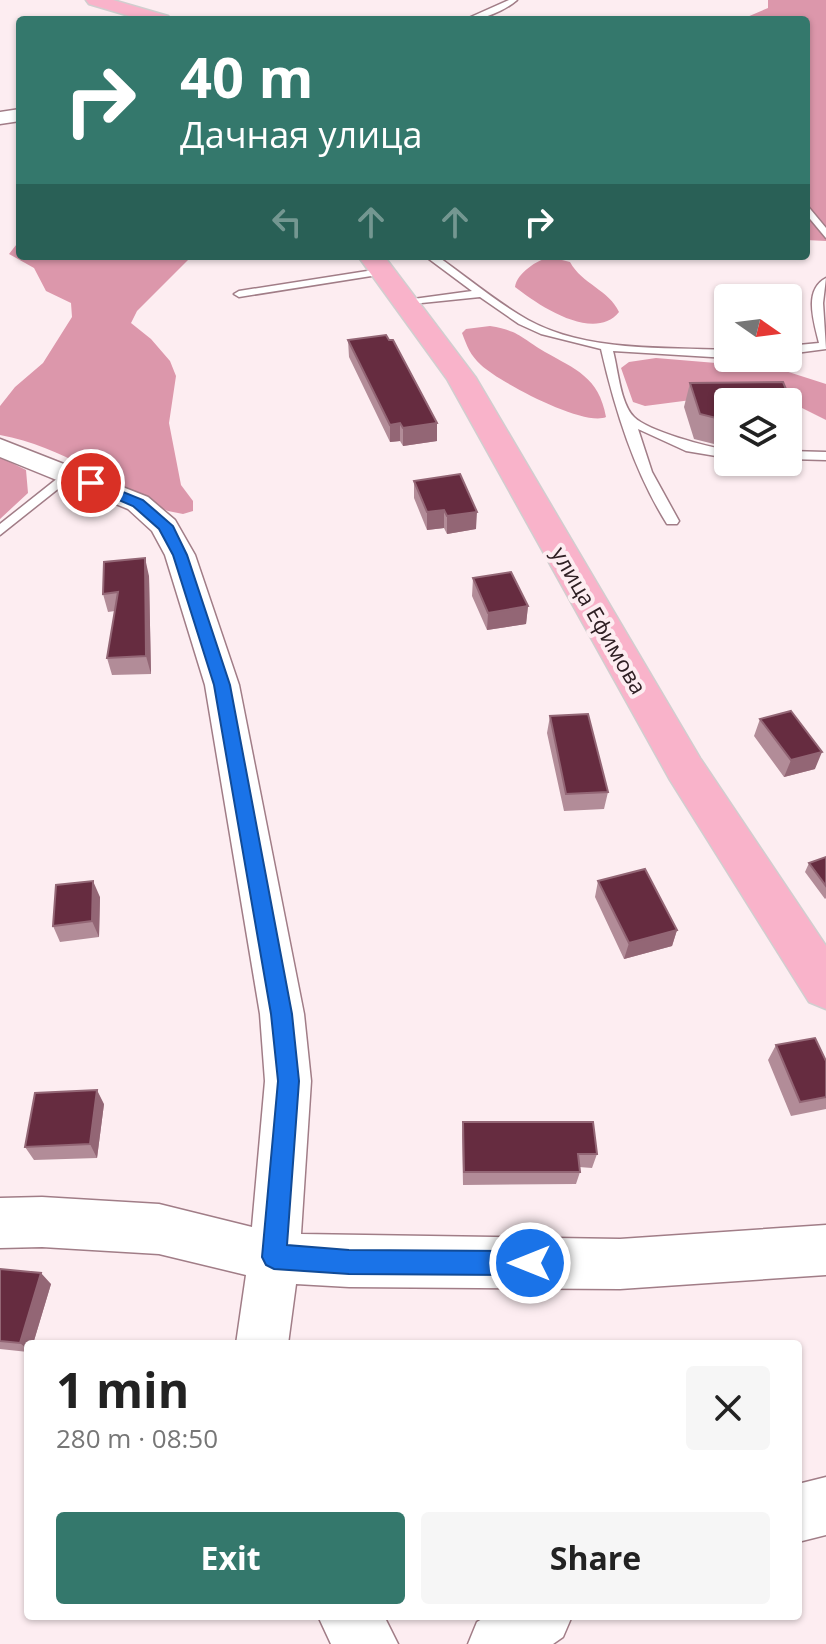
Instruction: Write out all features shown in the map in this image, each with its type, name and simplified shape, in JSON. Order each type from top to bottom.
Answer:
[{"type":"main road","points":[[95,0],[149,16]]},
{"type":"main road","name":"улица Ефимова","points":[[375,264],[461,378],[685,769],[826,987]]},
{"type":"street","points":[[0,447],[138,503],[165,526],[180,555],[222,685],[282,1014],[288,1081],[274,1257],[263,1340]]},
{"type":"street","points":[[0,1223],[42,1222],[159,1229],[274,1257],[349,1262],[620,1264],[826,1250]]},
{"type":"street","points":[[802,1512],[826,1506]]},
{"type":"street","points":[[351,1620],[367,1644]]},
{"type":"street","points":[[499,1644],[536,1620]]},
{"type":"lane","points":[[479,16],[504,7],[513,0]]},
{"type":"lane","points":[[810,213],[826,235]]},
{"type":"lane","points":[[436,260],[523,322],[545,332],[606,347],[714,353]]},
{"type":"lane","points":[[239,294],[375,264]]},
{"type":"lane","points":[[802,348],[825,346],[816,300],[820,287],[826,281]]},
{"type":"lane","points":[[406,303],[482,293]]},
{"type":"lane","points":[[606,347],[620,403],[629,420],[645,472],[672,521]]},
{"type":"lane","points":[[629,420],[691,448],[714,452]]},
{"type":"lane","points":[[802,455],[826,456]]},
{"type":"lane","points":[[0,531],[68,474]]},
{"type":"shaded area","points":[[768,0],[826,0],[826,241],[810,240],[810,16],[749,16],[768,8]]},
{"type":"shaded area","points":[[16,245],[16,258],[9,254]]},
{"type":"shaded area","points":[[20,260],[188,260],[137,311],[131,323],[151,339],[170,361],[176,376],[169,423],[181,485],[193,501],[193,511],[183,514],[168,511],[66,457],[0,435],[0,406],[15,387],[43,363],[72,317],[71,303],[46,291],[34,268]]},
{"type":"shaded area","points":[[539,261],[570,262],[581,276],[615,304],[619,312],[608,321],[595,324],[566,318],[537,303],[515,287],[519,277]]},
{"type":"shaded area","points":[[490,326],[520,336],[576,369],[598,392],[606,417],[595,418],[562,409],[523,392],[491,373],[471,354],[462,333],[466,329]]},
{"type":"shaded area","points":[[656,358],[714,363],[714,372],[788,372],[826,384],[826,420],[802,408],[802,388],[714,388],[714,397],[645,406],[633,402],[621,368],[629,362]]},
{"type":"shaded area","points":[[0,457],[26,470],[28,493],[0,519]]},
{"type":"building","points":[[386,335],[393,340],[437,423],[403,428],[400,423],[390,425],[348,340]]},
{"type":"building","points":[[783,382],[786,388],[714,388],[714,418],[700,414],[690,383]]},
{"type":"building","points":[[460,474],[477,512],[447,516],[444,510],[427,512],[414,481]]},
{"type":"building","points":[[145,558],[146,656],[107,658],[118,592],[103,594],[104,562]]},
{"type":"building","points":[[511,572],[528,606],[488,613],[473,578]]},
{"type":"building","points":[[791,711],[822,752],[791,760],[760,719]]},
{"type":"building","points":[[588,714],[608,792],[566,794],[550,716]]},
{"type":"building","points":[[826,857],[826,886],[809,863]]},
{"type":"building","points":[[645,869],[677,930],[629,943],[598,881]]},
{"type":"building","points":[[93,881],[92,921],[53,926],[56,885]]},
{"type":"building","points":[[815,1038],[826,1061],[826,1097],[800,1102],[776,1045]]},
{"type":"building","points":[[97,1090],[90,1144],[25,1147],[35,1093]]},
{"type":"building","points":[[463,1122],[593,1122],[597,1154],[578,1154],[580,1172],[464,1172]]},
{"type":"building","points":[[0,1269],[41,1273],[20,1343],[0,1341]]},
{"type":"route","points":[[91,483],[138,503],[165,526],[180,555],[222,685],[282,1014],[288,1081],[274,1257],[349,1262],[530,1263]]}]
